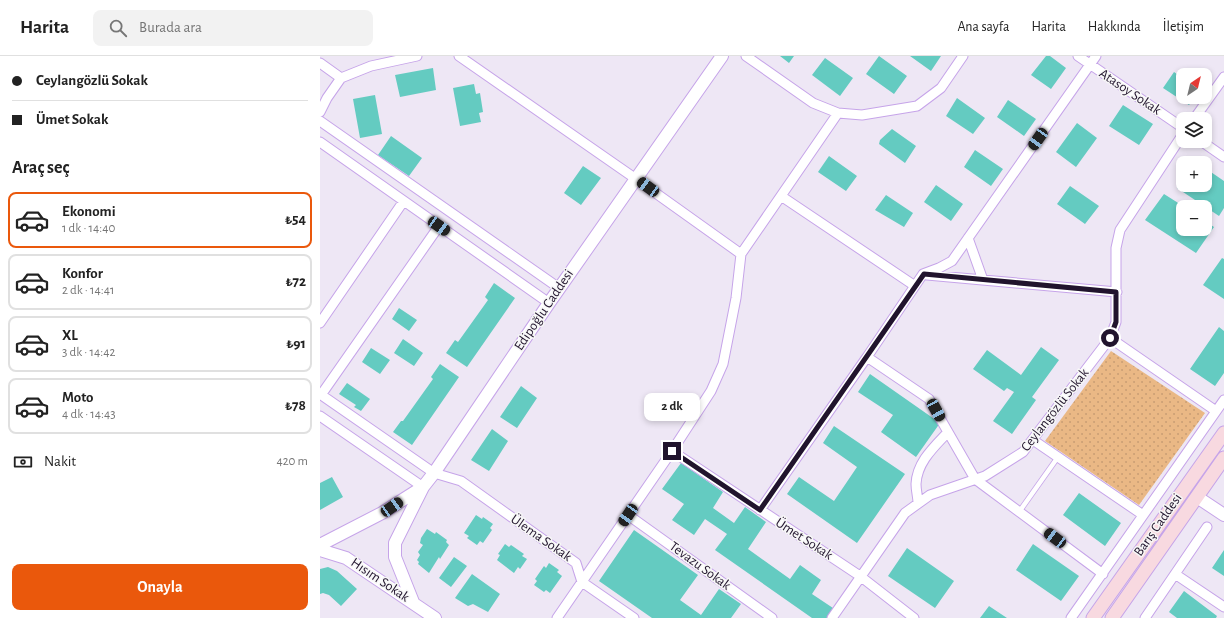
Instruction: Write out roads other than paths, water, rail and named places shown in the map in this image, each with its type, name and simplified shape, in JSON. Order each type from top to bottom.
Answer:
[{"type":"main road","name":"Barış Caddesi","points":[[1093,618],[1224,432]]},
{"type":"main road","name":"Barış Caddesi","points":[[1112,618],[1224,458]]},
{"type":"street","points":[[320,112],[327,98],[341,78],[371,66],[417,56]]},
{"type":"street","points":[[459,56],[741,254]]},
{"type":"street","name":"Edipoğlu Caddesi","points":[[320,545],[382,513],[423,487],[434,474],[548,303],[722,56]]},
{"type":"street","points":[[746,56],[813,103],[838,113],[862,115],[917,106],[941,88],[963,56]]},
{"type":"street","name":"Atasoy Sokak","points":[[1078,56],[1176,123]]},
{"type":"street","points":[[760,510],[868,357],[915,286],[924,274],[952,261],[1096,56]]},
{"type":"street","points":[[320,63],[341,78]]},
{"type":"street","points":[[1199,112],[1224,77]]},
{"type":"street","points":[[557,618],[672,451],[711,391],[723,364],[736,298],[741,254],[838,113]]},
{"type":"street","points":[[320,121],[559,288]]},
{"type":"street","points":[[320,142],[548,303]]},
{"type":"street","name":"Ceylangözlü Sokak","points":[[832,618],[905,513],[930,495],[985,476],[1023,452],[1110,338],[1116,322],[1116,248],[1120,230],[1176,145]]},
{"type":"street","points":[[1211,148],[1224,157]]},
{"type":"street","points":[[780,196],[915,286]]},
{"type":"street","points":[[320,323],[403,202]]},
{"type":"street","points":[[434,474],[320,394],[439,226]]},
{"type":"street","points":[[968,238],[983,280]]},
{"type":"street","points":[[924,274],[1116,292]]},
{"type":"street","points":[[1110,338],[1216,411]]},
{"type":"street","points":[[868,357],[929,399],[975,479],[1103,574]]},
{"type":"street","points":[[1072,618],[1224,400]]},
{"type":"street","points":[[320,416],[423,487],[396,543],[395,557],[413,602]]},
{"type":"street","points":[[918,503],[916,484],[919,468],[929,452],[948,432]]},
{"type":"street","points":[[1033,440],[1143,515]]},
{"type":"street","name":"Ümet Sokak","points":[[672,451],[860,576],[914,618]]},
{"type":"street","name":"Ülema Sokak","points":[[434,474],[461,481],[576,563],[582,582]]},
{"type":"street","points":[[1197,497],[1223,514]]},
{"type":"street","name":"Tevazu Sokak","points":[[628,515],[772,618]]},
{"type":"street","points":[[1145,618],[1207,527]]},
{"type":"street","name":"Hısım Sokak","points":[[320,550],[346,558],[436,618]]},
{"type":"street","points":[[1175,574],[1224,607]]},
{"type":"street","points":[[582,582],[634,618]]},
{"type":"lane","points":[[1019,512],[1058,457]]}]
